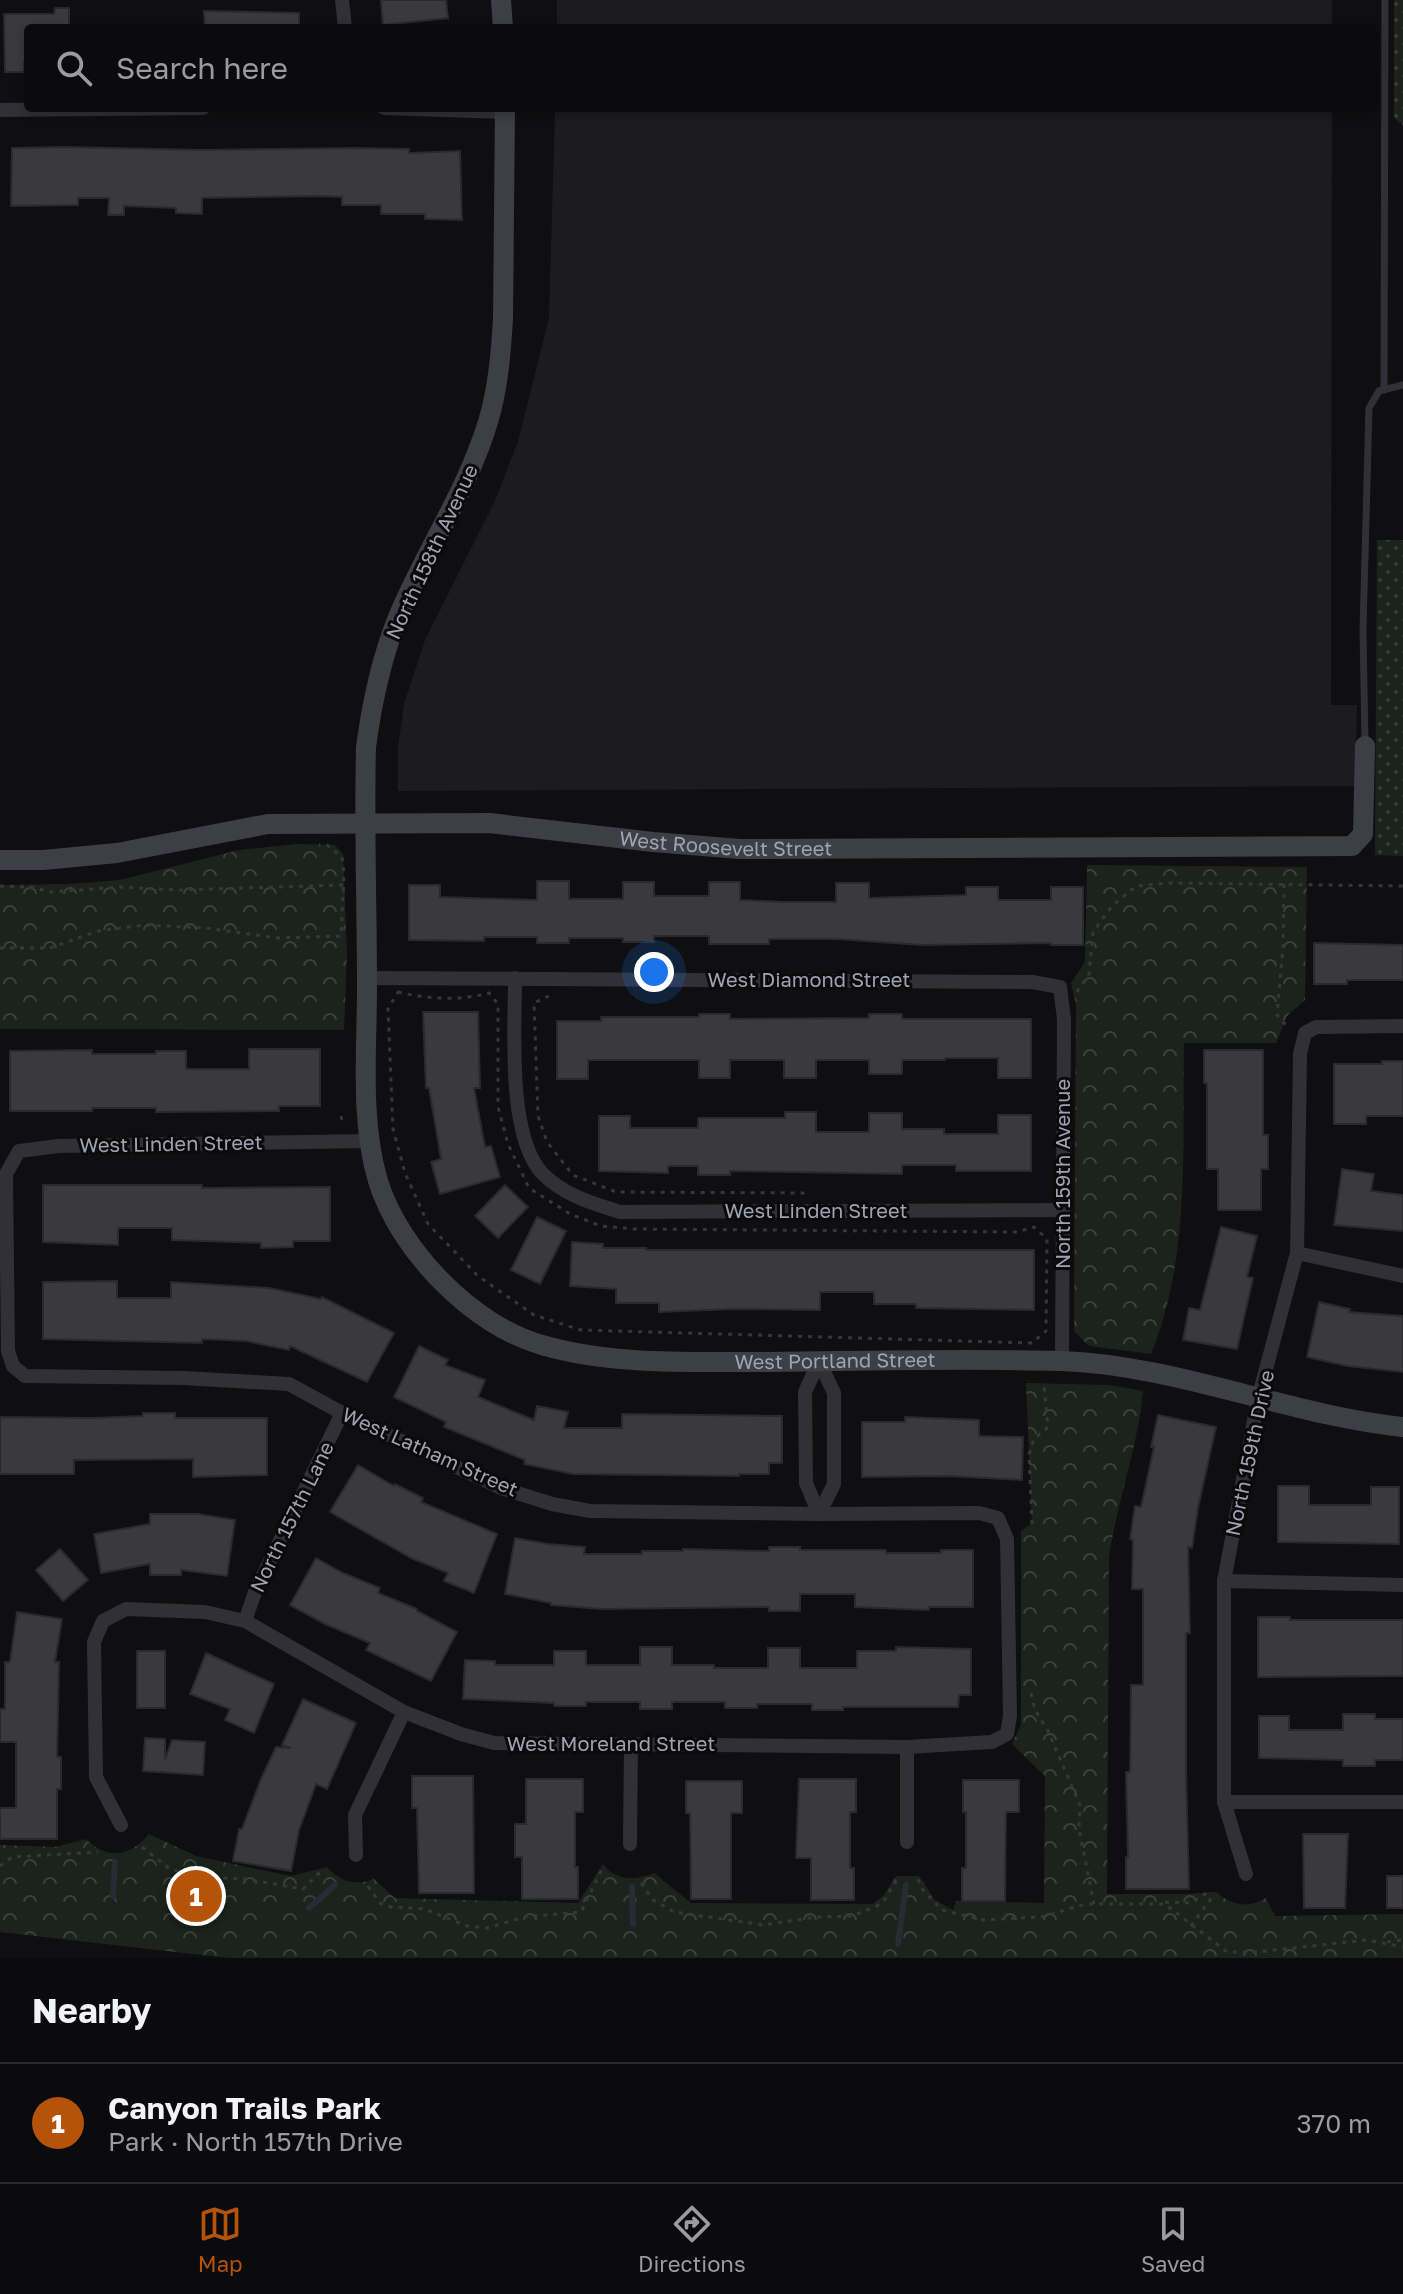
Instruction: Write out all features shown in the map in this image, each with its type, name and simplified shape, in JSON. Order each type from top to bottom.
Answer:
[{"type":"street","points":[[342,0],[345,24]]},
{"type":"street","points":[[501,0],[503,24]]},
{"type":"street","points":[[0,110],[24,110]]},
{"type":"street","name":"North 158th Avenue","points":[[371,1141],[367,1100],[366,747],[381,665],[399,616],[467,479],[492,405],[503,319],[505,112]]},
{"type":"street","name":"West Roosevelt Street","points":[[0,860],[43,860],[117,853],[268,824],[489,823],[740,849],[1352,846],[1363,834],[1365,746]]},
{"type":"street","name":"West Diamond Street","points":[[367,978],[1032,982],[1060,987]]},
{"type":"street","name":"West Linden Street","points":[[515,978],[517,1094],[524,1141],[541,1172],[572,1196],[620,1212],[1063,1210]]},
{"type":"street","name":"North 159th Avenue","points":[[1060,987],[1064,1019],[1062,1361]]},
{"type":"street","name":"North 159th Drive","points":[[1246,1874],[1224,1802],[1224,1581],[1258,1399],[1297,1253],[1300,1054],[1305,1033],[1316,1027],[1403,1026]]},
{"type":"street","name":"West Linden Street","points":[[13,1366],[8,1351],[6,1174],[19,1151],[58,1146],[371,1141]]},
{"type":"street","name":"West Portland Street","points":[[371,1141],[378,1180],[387,1203],[411,1243],[439,1280],[497,1326],[541,1345],[608,1359],[1062,1361],[1122,1366],[1358,1422],[1403,1427]]},
{"type":"street","points":[[1297,1253],[1403,1276]]},
{"type":"street","points":[[819,1361],[805,1392],[806,1483],[819,1514]]},
{"type":"street","points":[[819,1361],[834,1393],[834,1484],[819,1514]]},
{"type":"street","name":"West Latham Street","points":[[13,1366],[25,1376],[197,1378],[289,1384],[342,1413],[501,1488],[552,1504],[590,1511],[979,1513],[998,1518],[1007,1539],[1010,1716],[1007,1734]]},
{"type":"street","name":"North 157th Lane","points":[[245,1621],[255,1592],[342,1413]]},
{"type":"street","points":[[1224,1581],[1403,1585]]},
{"type":"street","name":"West Moreland Street","points":[[121,1825],[96,1777],[94,1642],[103,1621],[126,1609],[205,1612],[245,1621],[404,1712],[494,1743],[907,1747],[992,1742],[1007,1734]]},
{"type":"street","points":[[356,1855],[355,1815],[404,1712]]},
{"type":"street","points":[[630,1844],[631,1744]]},
{"type":"street","points":[[907,1747],[907,1842]]},
{"type":"street","points":[[1224,1802],[1403,1802]]},
{"type":"lane","points":[[1384,390],[1385,0]]},
{"type":"lane","points":[[1365,746],[1363,630],[1369,408],[1379,391],[1403,385]]},
{"type":"path","points":[[0,948],[50,948],[98,931],[144,925],[205,928],[278,938],[341,936],[342,857],[327,845],[319,845]]},
{"type":"path","points":[[1077,992],[1089,974],[1093,932],[1112,906],[1136,886],[1169,883],[1403,886]]},
{"type":"path","points":[[1284,884],[1277,1015],[1286,1025]]},
{"type":"path","points":[[0,886],[31,887],[51,892],[120,887],[179,890],[343,885]]},
{"type":"path","points":[[552,995],[534,1003],[538,1116],[547,1142],[573,1175],[616,1192],[807,1193]]},
{"type":"path","points":[[1032,1524],[1029,1454],[1034,1439],[1048,1427],[1044,1386]]},
{"type":"path","points":[[1031,1693],[1035,1710],[1047,1729],[1080,1805],[1079,1829],[1094,1904]]},
{"type":"path","points":[[142,1847],[170,1869],[201,1877],[245,1879],[303,1889],[323,1869]]},
{"type":"path","points":[[0,1866],[12,1857],[98,1852]]},
{"type":"path","points":[[368,1886],[380,1903],[391,1907],[425,1909],[467,1926],[487,1928],[524,1917],[581,1912],[603,1867]]},
{"type":"path","points":[[641,1883],[653,1900],[674,1912],[764,1925],[816,1917],[852,1916],[877,1906],[886,1898],[896,1879]]},
{"type":"path","points":[[918,1879],[923,1890],[942,1910],[983,1920],[1041,1917],[1094,1904],[1165,1904],[1227,1952],[1257,1952],[1367,1940],[1403,1947]]},
{"type":"path","points":[[1165,1902],[1190,1903],[1210,1891]]},
{"type":"path","points":[[1191,1926],[1214,1895]]},
{"type":"path","points":[[1381,1943],[1403,1940]]},
{"type":"shaded area","points":[[557,0],[1332,0],[1332,24],[557,24]]},
{"type":"shaded area","points":[[555,112],[1332,112],[1331,705],[1357,705],[1355,786],[398,791],[398,748],[404,704],[425,640],[495,501],[518,441],[549,318]]},
{"type":"green space","points":[[1394,0],[1403,0],[1403,126],[1394,117]]},
{"type":"green space","points":[[1377,540],[1403,540],[1403,856],[1375,855]]},
{"type":"green space","points":[[297,844],[335,845],[343,854],[347,955],[344,1030],[0,1029],[0,885],[120,880],[239,850]]},
{"type":"green space","points":[[1087,865],[1307,867],[1305,1000],[1287,1016],[1276,1043],[1184,1043],[1182,1201],[1178,1240],[1164,1317],[1151,1354],[1089,1346],[1074,1331],[1076,1004],[1071,983],[1085,962]]},
{"type":"green space","points":[[1026,1383],[1109,1385],[1143,1391],[1137,1433],[1109,1557],[1107,1894],[1216,1892],[1234,1903],[1246,1904],[1266,1898],[1275,1916],[1403,1914],[1403,1958],[228,1958],[0,1932],[0,1845],[55,1847],[86,1839],[102,1851],[119,1853],[135,1847],[149,1834],[196,1856],[291,1876],[327,1867],[349,1881],[374,1879],[395,1898],[578,1903],[603,1864],[614,1874],[626,1878],[654,1873],[691,1903],[873,1904],[884,1895],[896,1876],[919,1876],[935,1900],[953,1910],[956,1901],[1044,1903],[1045,1776],[1012,1744],[1021,1725],[1021,1531],[1032,1523]]},
{"type":"building","points":[[381,0],[446,0],[448,18],[383,24]]},
{"type":"building","points":[[55,8],[69,8],[69,24],[24,24],[24,72],[5,72],[4,14],[54,14]]},
{"type":"building","points":[[204,11],[299,13],[299,24],[205,24]]},
{"type":"building","points":[[12,148],[203,150],[356,148],[409,149],[409,153],[460,151],[462,220],[425,219],[425,214],[381,214],[381,205],[342,205],[342,197],[320,196],[202,198],[202,214],[176,213],[176,208],[124,206],[124,215],[108,215],[109,198],[78,198],[78,205],[11,206]]},
{"type":"building","points":[[537,881],[569,881],[569,899],[623,899],[623,882],[654,882],[654,896],[709,896],[709,882],[740,882],[740,900],[783,902],[836,902],[836,883],[869,883],[869,898],[966,895],[966,887],[998,887],[998,900],[1051,900],[1051,887],[1083,887],[1083,945],[922,945],[836,939],[769,939],[769,944],[709,944],[709,936],[654,936],[654,942],[623,942],[623,938],[569,938],[569,943],[537,943],[537,937],[484,937],[484,941],[409,940],[409,885],[440,885],[440,897],[537,900]]},
{"type":"building","points":[[1314,943],[1403,945],[1403,980],[1347,980],[1347,984],[1314,984]]},
{"type":"building","points":[[423,1012],[478,1012],[480,1088],[474,1088],[485,1147],[491,1146],[500,1177],[440,1194],[431,1162],[441,1159],[429,1088],[426,1088]]},
{"type":"building","points":[[699,1014],[730,1014],[730,1019],[869,1018],[869,1014],[902,1014],[902,1019],[1031,1019],[1031,1078],[998,1078],[998,1058],[945,1058],[902,1060],[902,1074],[869,1074],[869,1060],[816,1060],[816,1078],[784,1078],[784,1060],[730,1060],[730,1078],[699,1078],[699,1060],[588,1060],[588,1079],[557,1079],[557,1021],[601,1021],[601,1017],[699,1017]]},
{"type":"building","points":[[249,1049],[320,1049],[320,1106],[279,1106],[279,1111],[156,1112],[156,1108],[92,1108],[92,1111],[10,1111],[10,1051],[92,1050],[92,1054],[156,1054],[156,1051],[186,1051],[186,1069],[249,1069]]},
{"type":"building","points":[[1204,1050],[1263,1050],[1263,1135],[1268,1135],[1268,1169],[1261,1169],[1261,1210],[1218,1210],[1218,1169],[1207,1169]]},
{"type":"building","points":[[1382,1061],[1403,1061],[1403,1116],[1366,1116],[1366,1124],[1334,1124],[1334,1064],[1382,1064]]},
{"type":"building","points":[[785,1112],[816,1112],[816,1132],[869,1132],[869,1113],[902,1113],[902,1129],[944,1129],[944,1134],[998,1134],[998,1115],[1031,1115],[1031,1171],[956,1171],[956,1165],[902,1165],[902,1174],[730,1171],[730,1175],[698,1175],[698,1166],[668,1166],[668,1173],[599,1171],[599,1116],[630,1116],[630,1128],[698,1128],[698,1118],[785,1118]]},
{"type":"building","points":[[1342,1169],[1374,1174],[1371,1191],[1403,1195],[1403,1231],[1334,1225]]},
{"type":"building","points":[[43,1185],[330,1187],[330,1241],[293,1241],[293,1247],[261,1248],[261,1243],[172,1240],[172,1228],[118,1228],[118,1245],[43,1242]]},
{"type":"building","points":[[505,1185],[528,1207],[498,1238],[475,1216]]},
{"type":"building","points":[[537,1217],[566,1231],[540,1284],[511,1270]]},
{"type":"building","points":[[1221,1227],[1257,1236],[1247,1277],[1253,1278],[1237,1349],[1183,1340],[1189,1308],[1200,1310]]},
{"type":"building","points":[[572,1242],[603,1244],[603,1248],[646,1250],[1034,1250],[1034,1310],[916,1308],[916,1304],[874,1304],[874,1292],[820,1292],[820,1310],[659,1312],[659,1303],[616,1303],[616,1289],[570,1286]]},
{"type":"building","points":[[117,1281],[117,1298],[171,1298],[171,1282],[269,1288],[322,1297],[394,1333],[367,1382],[290,1346],[289,1350],[246,1341],[202,1339],[202,1343],[43,1339],[43,1282]]},
{"type":"building","points":[[1319,1302],[1350,1309],[1349,1312],[1403,1316],[1403,1372],[1347,1366],[1307,1357]]},
{"type":"building","points":[[419,1346],[448,1360],[445,1365],[485,1380],[478,1397],[534,1420],[537,1406],[568,1412],[564,1428],[622,1428],[622,1414],[782,1416],[782,1463],[769,1463],[769,1474],[739,1476],[573,1474],[524,1464],[525,1460],[444,1427],[446,1422],[394,1397]]},
{"type":"building","points":[[143,1413],[175,1413],[175,1418],[267,1418],[267,1475],[193,1477],[193,1459],[74,1460],[74,1474],[0,1474],[0,1417],[92,1418],[143,1416]]},
{"type":"building","points":[[1158,1415],[1216,1427],[1192,1548],[1188,1547],[1190,1633],[1186,1633],[1186,1772],[1189,1889],[1126,1889],[1126,1772],[1130,1772],[1131,1685],[1143,1685],[1143,1589],[1132,1589],[1133,1540],[1130,1539],[1135,1506],[1141,1507]]},
{"type":"building","points":[[905,1417],[979,1420],[979,1436],[1023,1437],[1022,1480],[948,1476],[862,1477],[862,1422],[905,1422]]},
{"type":"building","points":[[358,1465],[394,1486],[423,1498],[421,1502],[497,1534],[474,1593],[444,1581],[448,1573],[411,1558],[330,1512]]},
{"type":"building","points":[[1278,1486],[1309,1486],[1309,1505],[1371,1505],[1371,1487],[1399,1487],[1399,1544],[1278,1542]]},
{"type":"building","points":[[150,1514],[198,1514],[235,1520],[227,1576],[181,1570],[181,1575],[150,1575],[150,1564],[101,1573],[94,1534],[150,1524]]},
{"type":"building","points":[[515,1538],[585,1547],[584,1554],[642,1554],[642,1551],[683,1549],[769,1551],[769,1547],[886,1550],[886,1553],[973,1550],[973,1607],[929,1607],[929,1610],[855,1607],[855,1594],[800,1594],[800,1611],[769,1611],[769,1607],[602,1609],[551,1605],[505,1594]]},
{"type":"building","points":[[60,1549],[88,1580],[63,1601],[36,1570]]},
{"type":"building","points":[[316,1558],[380,1588],[378,1593],[417,1609],[457,1632],[431,1681],[366,1650],[370,1643],[290,1605]]},
{"type":"building","points":[[17,1612],[62,1619],[55,1662],[59,1662],[57,1757],[61,1757],[61,1789],[57,1789],[57,1839],[0,1839],[0,1808],[16,1808],[16,1742],[0,1742],[0,1709],[5,1709],[5,1662],[10,1662]]},
{"type":"building","points":[[1258,1617],[1403,1620],[1403,1676],[1258,1677]]},
{"type":"building","points":[[640,1647],[672,1647],[672,1665],[714,1665],[714,1668],[768,1668],[768,1648],[800,1648],[800,1668],[857,1668],[857,1651],[896,1651],[896,1647],[971,1649],[971,1695],[959,1695],[958,1707],[843,1707],[843,1710],[812,1710],[812,1704],[757,1704],[757,1708],[725,1708],[725,1702],[672,1702],[672,1709],[640,1709],[640,1702],[586,1702],[586,1706],[554,1706],[554,1703],[463,1699],[465,1660],[495,1661],[495,1665],[554,1665],[554,1651],[586,1651],[586,1665],[640,1665]]},
{"type":"building","points":[[137,1651],[165,1651],[165,1708],[137,1708]]},
{"type":"building","points":[[206,1653],[274,1684],[254,1733],[225,1720],[230,1709],[190,1694]]},
{"type":"building","points":[[303,1699],[356,1723],[327,1789],[316,1784],[299,1830],[291,1871],[233,1861],[239,1829],[242,1829],[276,1747],[291,1748],[282,1745]]},
{"type":"building","points":[[1343,1714],[1375,1714],[1375,1719],[1403,1719],[1403,1760],[1375,1760],[1375,1766],[1343,1766],[1343,1760],[1259,1758],[1259,1716],[1289,1716],[1289,1730],[1343,1730]]},
{"type":"building","points":[[145,1738],[165,1739],[165,1760],[172,1740],[205,1742],[203,1775],[143,1771]]},
{"type":"building","points":[[412,1776],[473,1776],[474,1893],[419,1893],[417,1808],[412,1808]]},
{"type":"building","points":[[526,1779],[583,1779],[583,1812],[575,1812],[578,1899],[522,1899],[522,1857],[515,1857],[515,1824],[526,1824]]},
{"type":"building","points":[[799,1779],[856,1779],[856,1812],[850,1812],[850,1868],[854,1868],[854,1900],[811,1900],[811,1858],[796,1858]]},
{"type":"building","points":[[963,1780],[1019,1780],[1019,1812],[1006,1812],[1005,1901],[962,1901],[962,1868],[966,1868]]},
{"type":"building","points":[[686,1781],[742,1781],[742,1813],[731,1813],[731,1899],[691,1899],[690,1813],[686,1813]]},
{"type":"building","points":[[1303,1834],[1348,1834],[1345,1908],[1304,1908]]},
{"type":"building","points":[[1387,1876],[1403,1876],[1403,1908],[1387,1908]]},
{"type":"waterway","points":[[113,1896],[115,1862]]},
{"type":"waterway","points":[[309,1908],[335,1885]]},
{"type":"waterway","points":[[898,1944],[906,1885]]},
{"type":"waterway","points":[[632,1887],[633,1924]]},
{"type":"place","name":"Canyon Trails Park","points":[[196,1896]]}]
